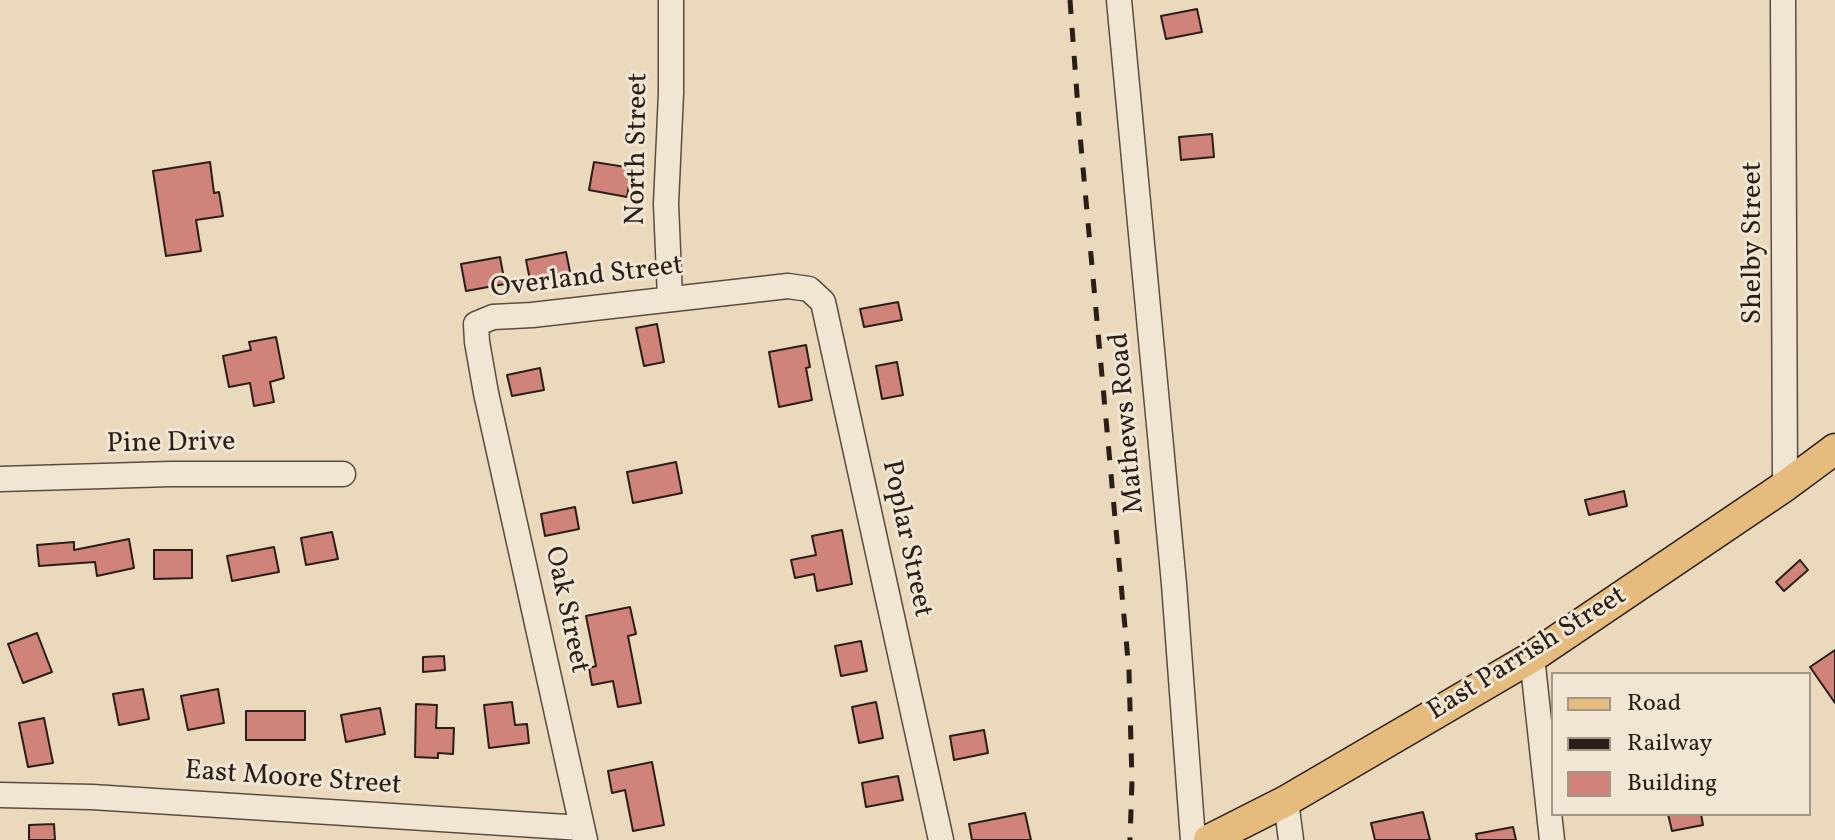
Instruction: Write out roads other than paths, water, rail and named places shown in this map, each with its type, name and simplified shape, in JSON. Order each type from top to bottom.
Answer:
[{"type":"main road","name":"East Parrish Street","points":[[1209,840],[1286,801],[1532,657],[1835,449]]},
{"type":"street","name":"North Street","points":[[670,298],[666,204],[671,0]]},
{"type":"street","name":"Mathews Road","points":[[1119,0],[1174,584],[1193,840]]},
{"type":"street","name":"Shelby Street","points":[[1783,0],[1785,486]]},
{"type":"street","name":"Overland Street","points":[[486,393],[476,324],[493,317],[776,287]]},
{"type":"street","name":"Poplar Street","points":[[776,287],[809,289],[823,302],[941,840]]},
{"type":"street","name":"Oak Street","points":[[486,393],[583,834]]},
{"type":"street","name":"Pine Drive","points":[[0,479],[171,474],[343,474]]},
{"type":"street","points":[[1532,657],[1552,840]]},
{"type":"street","name":"East Moore Street","points":[[0,795],[92,797],[583,834]]},
{"type":"street","points":[[1286,801],[1291,840]]},
{"type":"railway","points":[[1070,0],[1129,671],[1130,840]]}]
